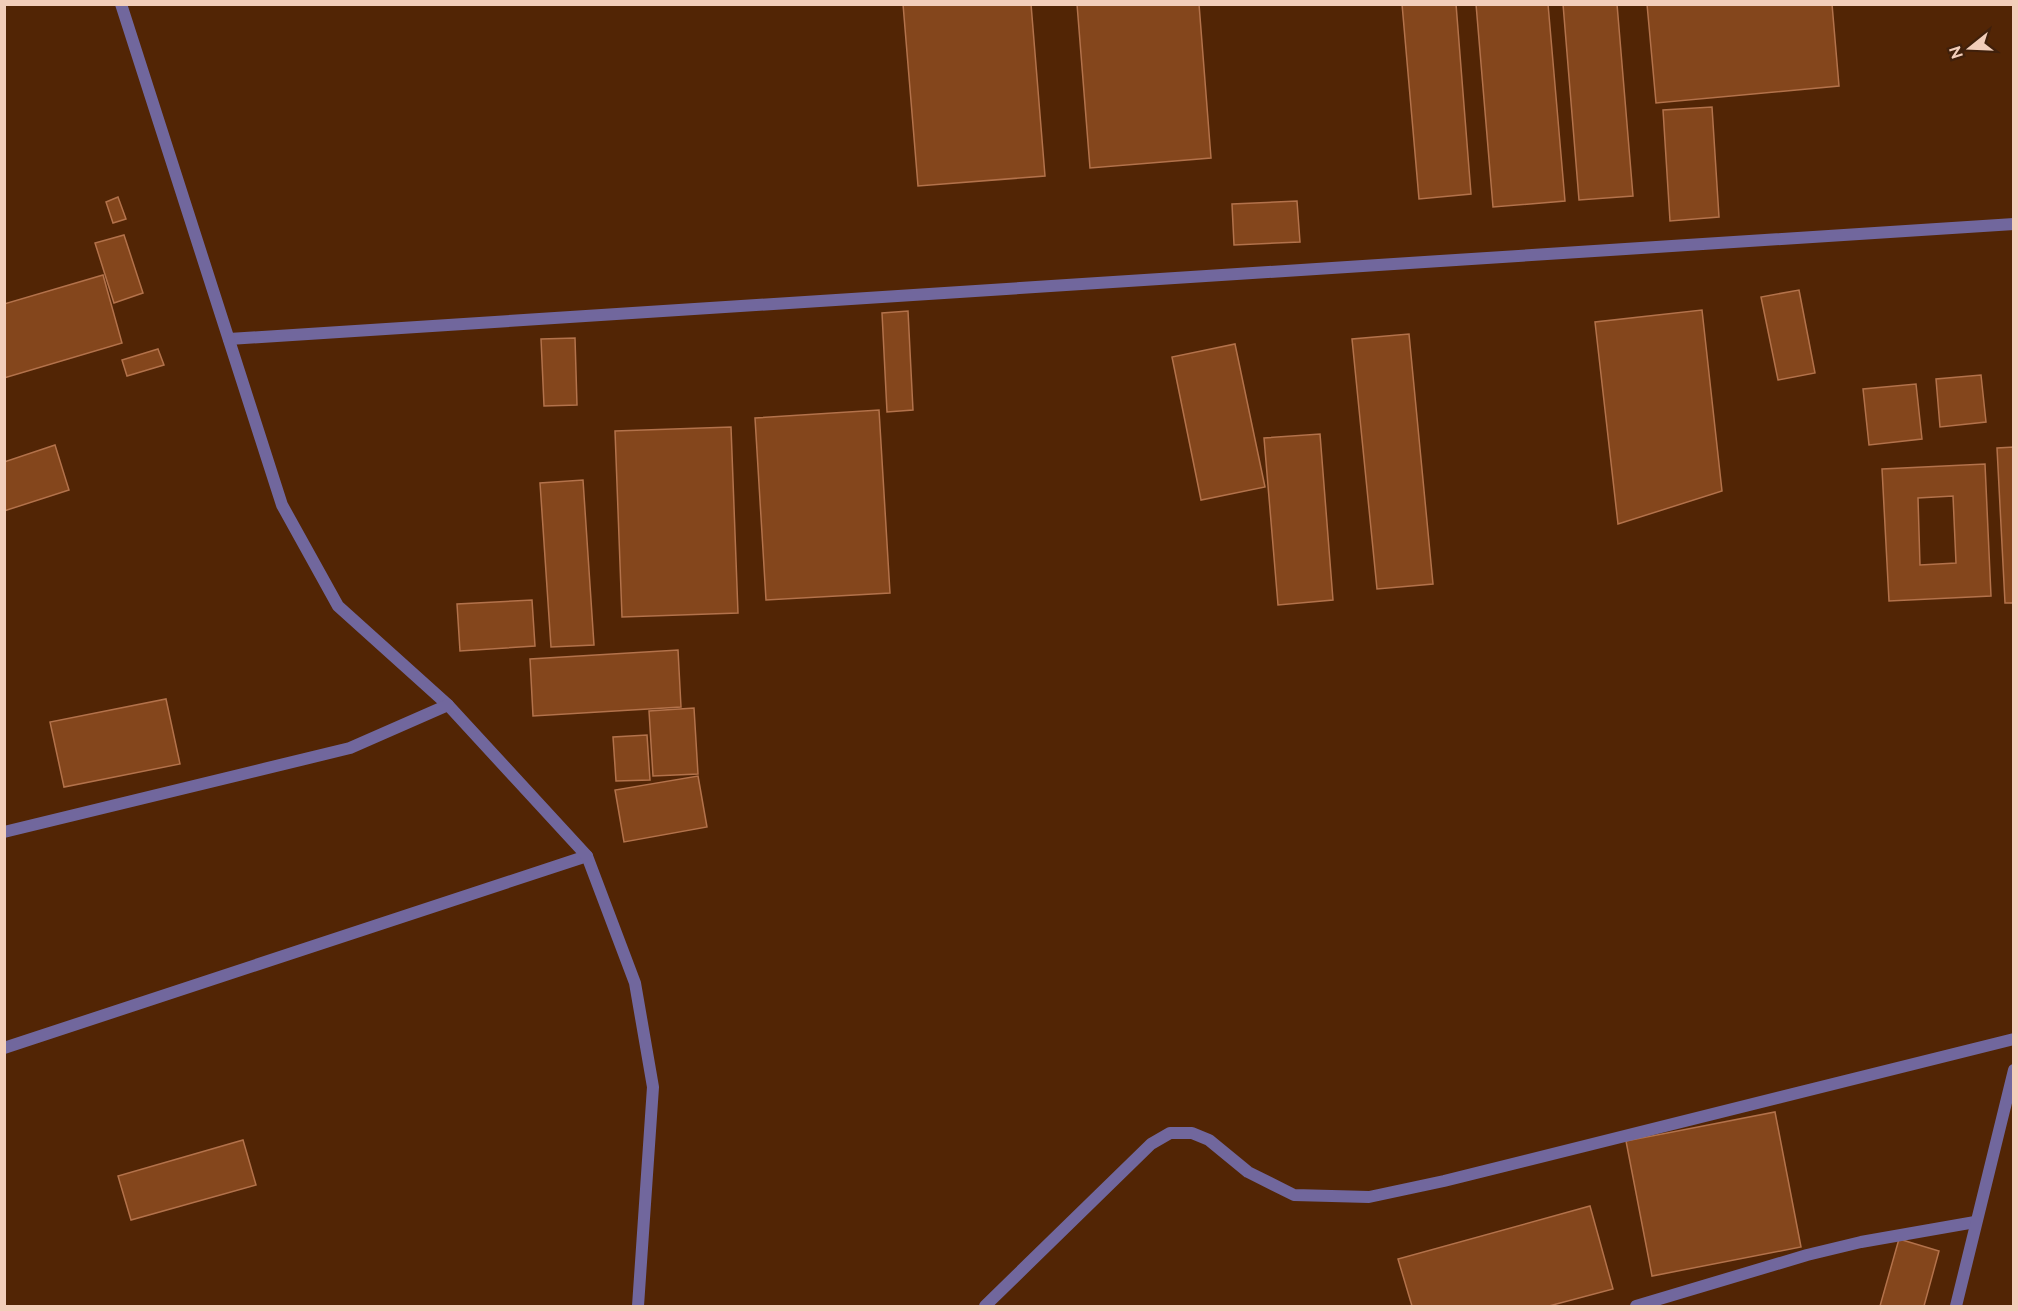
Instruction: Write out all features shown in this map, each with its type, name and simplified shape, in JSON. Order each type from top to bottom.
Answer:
[{"type":"street","points":[[121,4],[282,505],[338,606],[448,705],[587,856],[635,983],[653,1087],[638,1306]]},
{"type":"street","points":[[229,339],[2013,224]]},
{"type":"street","points":[[4,832],[350,748],[448,705]]},
{"type":"street","points":[[4,1048],[587,856]]},
{"type":"street","points":[[985,1306],[1150,1144],[1170,1133],[1192,1133],[1209,1140],[1248,1172],[1294,1195],[1369,1197],[1468,1175],[2013,1039]]},
{"type":"street","points":[[1956,1306],[2013,1070]]},
{"type":"street","points":[[1636,1306],[1807,1255],[1862,1242],[1975,1222]]},
{"type":"building","points":[[903,4],[1031,4],[1045,176],[918,186]]},
{"type":"building","points":[[1077,4],[1199,4],[1211,158],[1090,168]]},
{"type":"building","points":[[1402,4],[1456,4],[1471,194],[1419,199]]},
{"type":"building","points":[[1476,4],[1548,4],[1565,201],[1493,207]]},
{"type":"building","points":[[1563,4],[1617,4],[1633,196],[1579,200]]},
{"type":"building","points":[[1647,4],[1832,4],[1839,86],[1656,103]]},
{"type":"building","points":[[1712,107],[1719,217],[1670,221],[1663,110]]},
{"type":"building","points":[[118,197],[126,219],[113,223],[106,202]]},
{"type":"building","points":[[1297,201],[1300,242],[1234,245],[1232,204]]},
{"type":"building","points":[[124,235],[143,293],[114,303],[95,243]]},
{"type":"building","points":[[103,275],[122,343],[4,378],[4,304]]},
{"type":"building","points":[[1799,290],[1815,373],[1778,380],[1761,297]]},
{"type":"building","points":[[1702,310],[1722,491],[1618,524],[1595,322]]},
{"type":"building","points":[[908,311],[913,410],[887,412],[882,313]]},
{"type":"building","points":[[1409,334],[1433,584],[1377,589],[1352,339]]},
{"type":"building","points":[[575,338],[577,405],[544,406],[541,339]]},
{"type":"building","points":[[1235,344],[1265,487],[1201,500],[1172,357]]},
{"type":"building","points":[[158,349],[164,365],[127,376],[122,360]]},
{"type":"building","points":[[1981,375],[1986,422],[1940,427],[1936,379]]},
{"type":"building","points":[[1916,384],[1922,439],[1869,445],[1863,389]]},
{"type":"building","points":[[879,410],[890,593],[766,600],[755,418]]},
{"type":"building","points":[[731,427],[738,613],[622,617],[615,431]]},
{"type":"building","points":[[1320,434],[1333,600],[1278,605],[1264,438]]},
{"type":"building","points":[[55,445],[69,490],[4,511],[4,462]]},
{"type":"building","points":[[2014,447],[2014,603],[2005,603],[1997,448]]},
{"type":"building","points":[[1985,464],[1991,596],[1889,601],[1882,469]],"holes":[[[1953,496],[1956,563],[1920,565],[1918,498]]]},
{"type":"building","points":[[583,480],[594,645],[551,647],[540,483]]},
{"type":"building","points":[[532,600],[535,646],[460,651],[457,604]]},
{"type":"building","points":[[678,650],[681,707],[533,716],[530,659]]},
{"type":"building","points":[[166,699],[180,764],[64,787],[50,722]]},
{"type":"building","points":[[694,708],[698,774],[653,776],[649,711]]},
{"type":"building","points":[[647,735],[650,780],[616,781],[613,737]]},
{"type":"building","points":[[698,776],[707,827],[624,842],[615,790]]},
{"type":"building","points":[[1775,1112],[1801,1247],[1652,1276],[1626,1141]]},
{"type":"building","points":[[243,1140],[256,1185],[131,1220],[118,1176]]},
{"type":"building","points":[[1590,1206],[1613,1289],[1549,1306],[1412,1306],[1398,1259]]},
{"type":"building","points":[[1899,1239],[1939,1251],[1924,1306],[1880,1306]]}]
